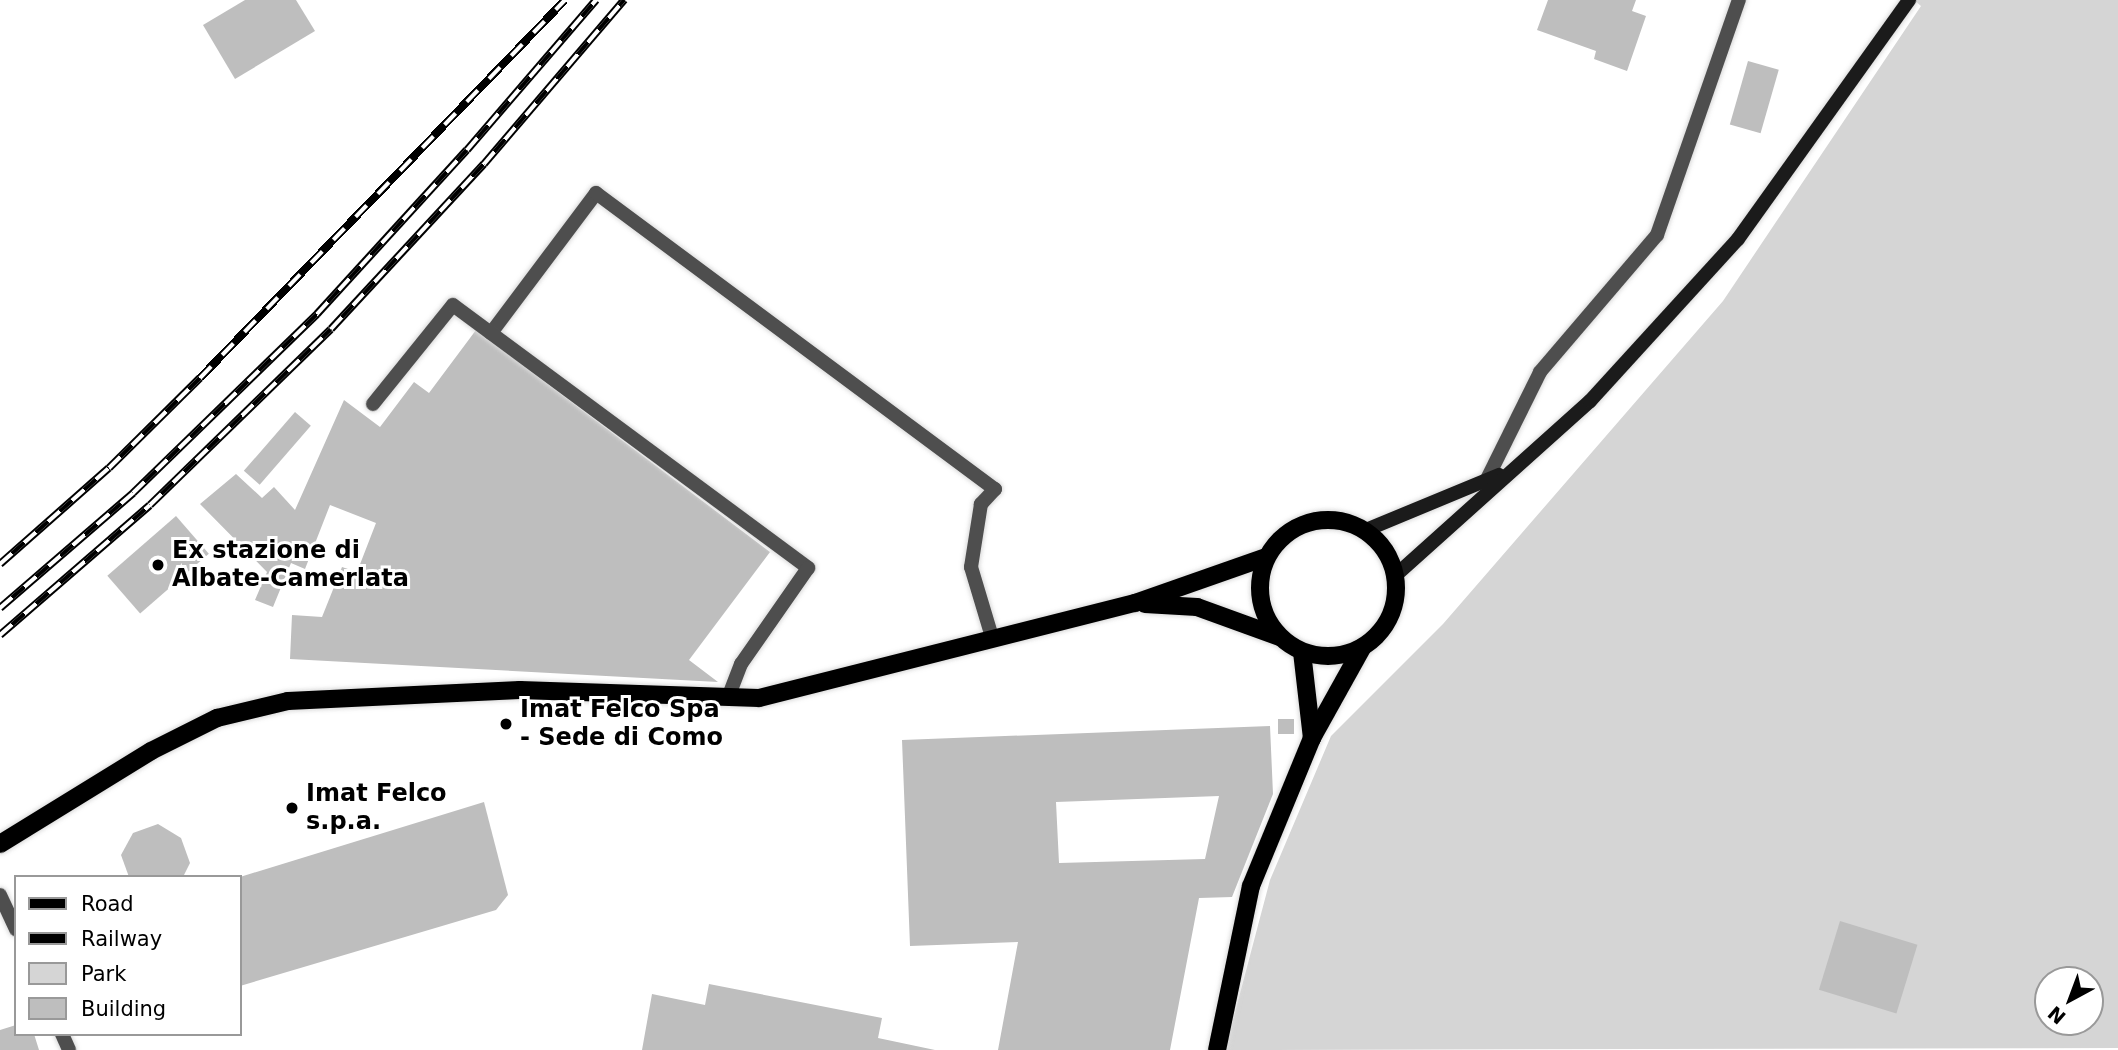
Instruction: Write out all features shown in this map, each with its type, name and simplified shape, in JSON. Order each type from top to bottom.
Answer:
[{"type":"main road","points":[[1217,1050],[1251,886],[1312,738],[1362,648],[1386,626],[1396,600],[1396,575],[1385,549],[1366,530],[1340,520],[1312,520],[1280,537],[1266,557],[1259,593],[1266,618],[1280,637]]},
{"type":"main road","points":[[0,844],[151,751],[206,724],[288,701],[520,690],[758,698],[1135,603],[1266,557]]},
{"type":"main road","points":[[1135,603],[1197,607],[1280,637],[1302,652],[1330,657],[1362,648]]},
{"type":"main road","points":[[1302,652],[1312,738]]},
{"type":"street","points":[[1487,479],[1540,372],[1657,235],[1739,0]]},
{"type":"street","points":[[1396,575],[1507,472],[1590,401],[1738,239],[1909,0]]},
{"type":"street","points":[[491,333],[596,193],[995,489],[981,505],[971,567],[992,637]]},
{"type":"street","points":[[373,404],[453,304],[808,569],[741,664],[728,698]]},
{"type":"street","points":[[1366,530],[1507,472]]},
{"type":"street","points":[[0,895],[14,926]]},
{"type":"green space","points":[[1914,0],[2118,0],[2118,1048],[1225,1050],[1270,880],[1331,736],[1443,624],[1723,301],[1921,6]]},
{"type":"building","points":[[245,0],[296,0],[315,31],[235,79],[203,25]]},
{"type":"building","points":[[1548,0],[1636,0],[1632,11],[1646,16],[1627,71],[1594,59],[1596,51],[1537,30]]},
{"type":"building","points":[[1748,61],[1779,70],[1761,133],[1730,124]]},
{"type":"building","points":[[476,330],[770,552],[689,660],[718,682],[290,659],[292,615],[322,617],[342,567],[357,572],[376,523],[330,505],[305,569],[291,563],[273,607],[255,600],[267,572],[200,504],[236,474],[262,498],[274,487],[295,510],[344,400],[380,427],[414,382],[429,393]]},
{"type":"building","points":[[295,412],[311,426],[260,485],[244,471]]},
{"type":"building","name":"Ex stazione di Albate-Camerlata","points":[[176,516],[209,554],[140,613],[107,576]]},
{"type":"building","points":[[1278,719],[1294,719],[1294,734],[1278,734]]},
{"type":"building","points":[[1270,726],[1273,794],[1232,897],[1199,898],[1170,1050],[998,1050],[1018,942],[910,946],[902,740]],"holes":[[[1219,796],[1205,859],[1059,863],[1056,802]]]},
{"type":"building","points":[[484,802],[508,895],[496,910],[242,985],[242,876]]},
{"type":"building","points":[[158,824],[181,838],[190,863],[184,875],[128,875],[121,855],[133,833]]},
{"type":"building","points":[[1840,921],[1917,945],[1896,1014],[1819,990]]},
{"type":"building","points":[[709,984],[882,1018],[878,1038],[935,1050],[642,1050],[652,994],[705,1005]]},
{"type":"building","points":[[14,1026],[14,1036],[35,1036],[39,1050],[0,1050],[0,1030]]},
{"type":"railway","points":[[0,564],[109,468],[200,378],[565,0]]},
{"type":"railway","points":[[0,608],[133,493],[317,314],[467,150],[596,0]]},
{"type":"railway","points":[[0,635],[150,505],[331,329],[484,164],[624,0]]},
{"type":"place","name":"Ex stazione di Albate-Camerlata","points":[[158,565]]},
{"type":"place","name":"Imat Felco Spa - Sede di Como","points":[[506,724]]},
{"type":"place","name":"Imat Felco s.p.a.","points":[[292,808]]}]
